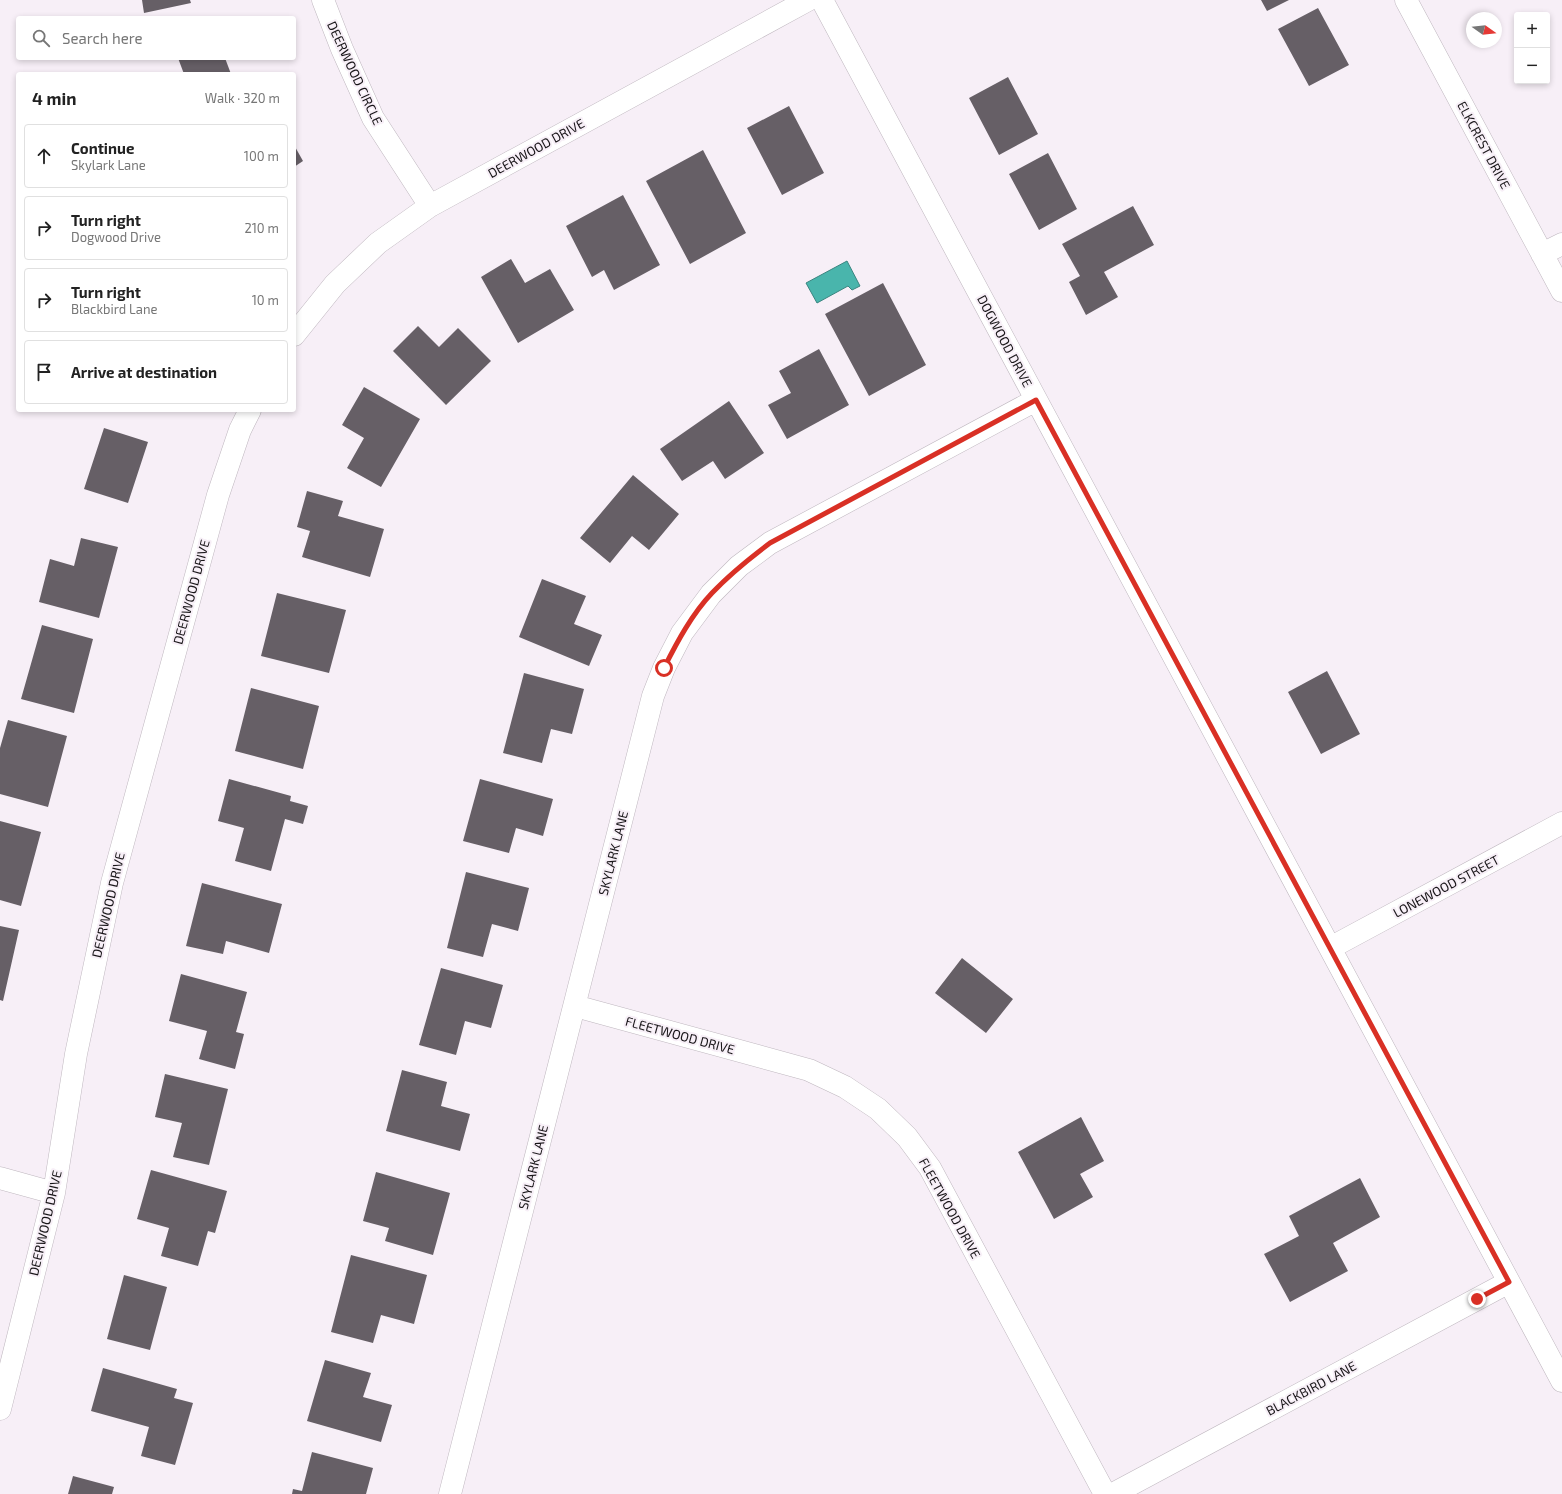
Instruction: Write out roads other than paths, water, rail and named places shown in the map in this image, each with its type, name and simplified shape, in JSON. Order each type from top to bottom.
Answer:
[{"type":"street","name":"DEERWOOD CIRCLE","points":[[323,0],[342,49],[373,118],[430,206]]},
{"type":"street","name":"DEERWOOD DRIVE","points":[[296,333],[335,284],[378,243],[430,206],[808,0]]},
{"type":"street","name":"DOGWOOD DRIVE","points":[[822,0],[1562,1381]]},
{"type":"street","name":"ELKCREST DRIVE","points":[[1406,0],[1562,291]]},
{"type":"street","points":[[1542,254],[1562,244]]},
{"type":"street","name":"SKYLARK LANE","points":[[450,1494],[653,696],[664,668],[682,633],[711,594],[739,566],[770,543],[1036,400]]},
{"type":"street","name":"DEERWOOD DRIVE","points":[[0,1409],[54,1193],[76,1054],[112,883],[218,495],[240,430],[249,412]]},
{"type":"street","name":"LONEWOOD STREET","points":[[1330,948],[1562,823]]},
{"type":"street","name":"FLEETWOOD DRIVE","points":[[574,1006],[809,1070],[845,1087],[878,1109],[907,1137],[930,1168],[1105,1494]]},
{"type":"street","points":[[0,1178],[54,1193]]},
{"type":"street","name":"BLACKBIRD LANE","points":[[1113,1494],[1509,1282]]}]
